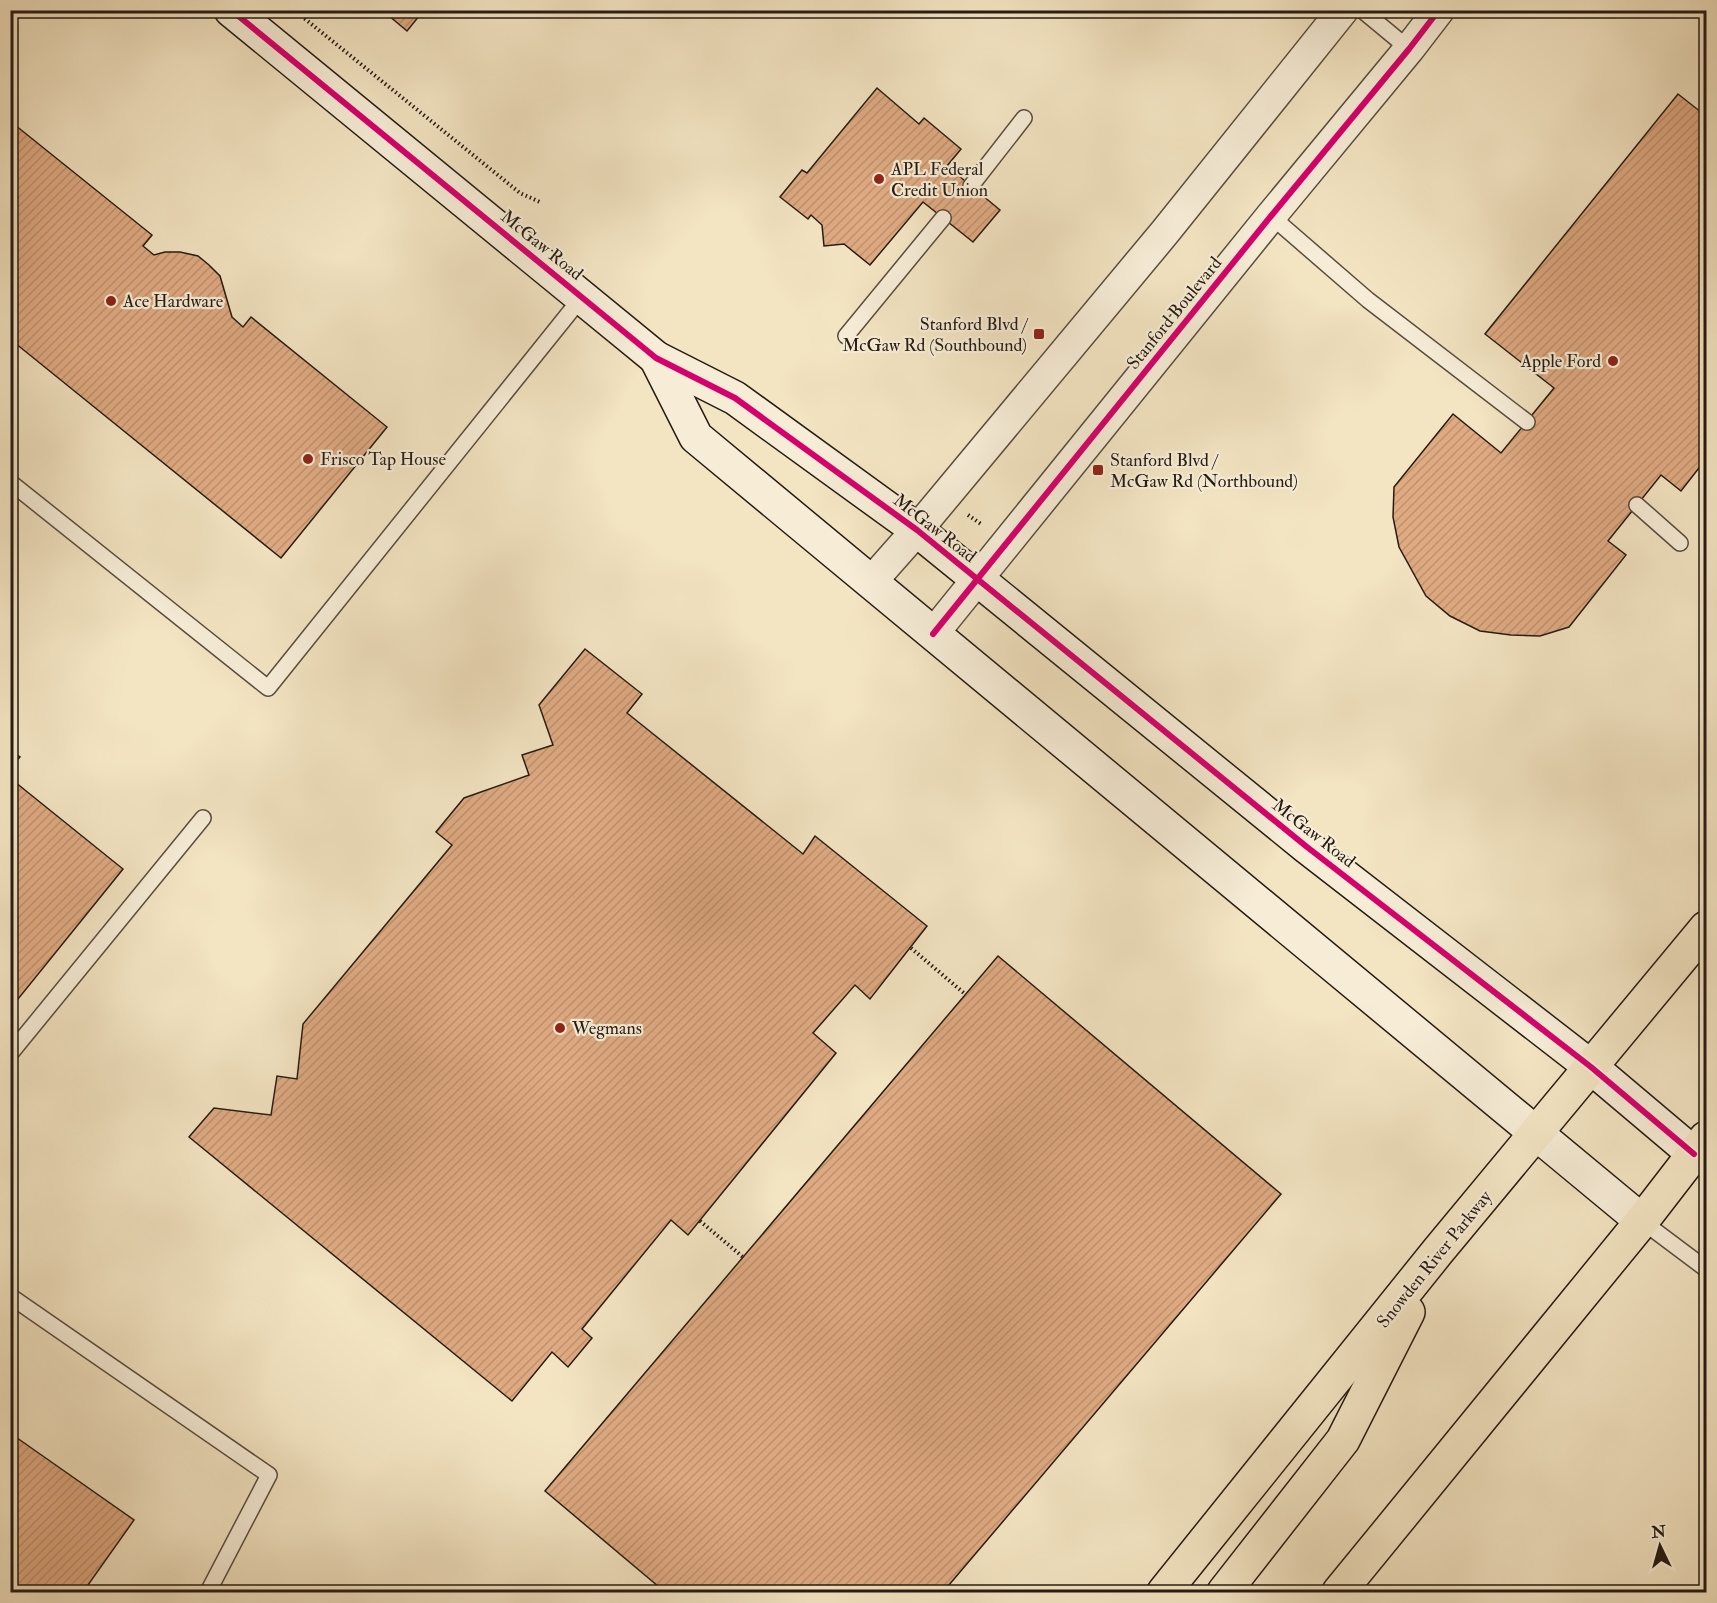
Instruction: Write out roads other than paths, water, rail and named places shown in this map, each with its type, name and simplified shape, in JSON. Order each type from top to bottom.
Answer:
[{"type":"main road","name":"Snowden River Parkway","points":[[1164,1593],[1438,1251],[1707,928]]},
{"type":"main road","points":[[1339,1593],[1642,1221],[1702,1152]]},
{"type":"main road","points":[[1224,1593],[1343,1440],[1438,1251]]},
{"type":"street","name":"McGaw Road","points":[[231,10],[656,358],[735,398],[917,530],[1306,847],[1702,1152]]},
{"type":"street","points":[[871,582],[1165,232],[1343,10]]},
{"type":"street","name":"Stanford Boulevard","points":[[933,634],[1439,10]]},
{"type":"street","name":"McGaw Road","points":[[656,358],[696,437],[1642,1221]]},
{"type":"lane","points":[[1362,10],[1409,49]]},
{"type":"lane","points":[[971,186],[1024,118]]},
{"type":"lane","points":[[1271,216],[1368,300],[1527,422]]},
{"type":"lane","points":[[846,336],[943,218]]},
{"type":"lane","points":[[10,482],[268,688],[582,297]]},
{"type":"lane","points":[[1637,505],[1680,543]]},
{"type":"lane","points":[[10,1054],[203,818]]},
{"type":"lane","points":[[1642,1221],[1707,1269]]},
{"type":"lane","points":[[10,1296],[269,1474],[208,1593]]},
{"type":"place","name":"APL Federal Credit Union","points":[[879,179]]},
{"type":"place","name":"Ace Hardware","points":[[111,301]]},
{"type":"place","name":"Stanford Blvd / McGaw Rd (Southbound)","points":[[1039,334]]},
{"type":"place","name":"Apple Ford","points":[[1613,361]]},
{"type":"place","name":"Frisco Tap House","points":[[308,459]]},
{"type":"place","name":"Stanford Blvd / McGaw Rd (Northbound)","points":[[1098,470]]},
{"type":"place","name":"Wegmans","points":[[560,1028]]}]
